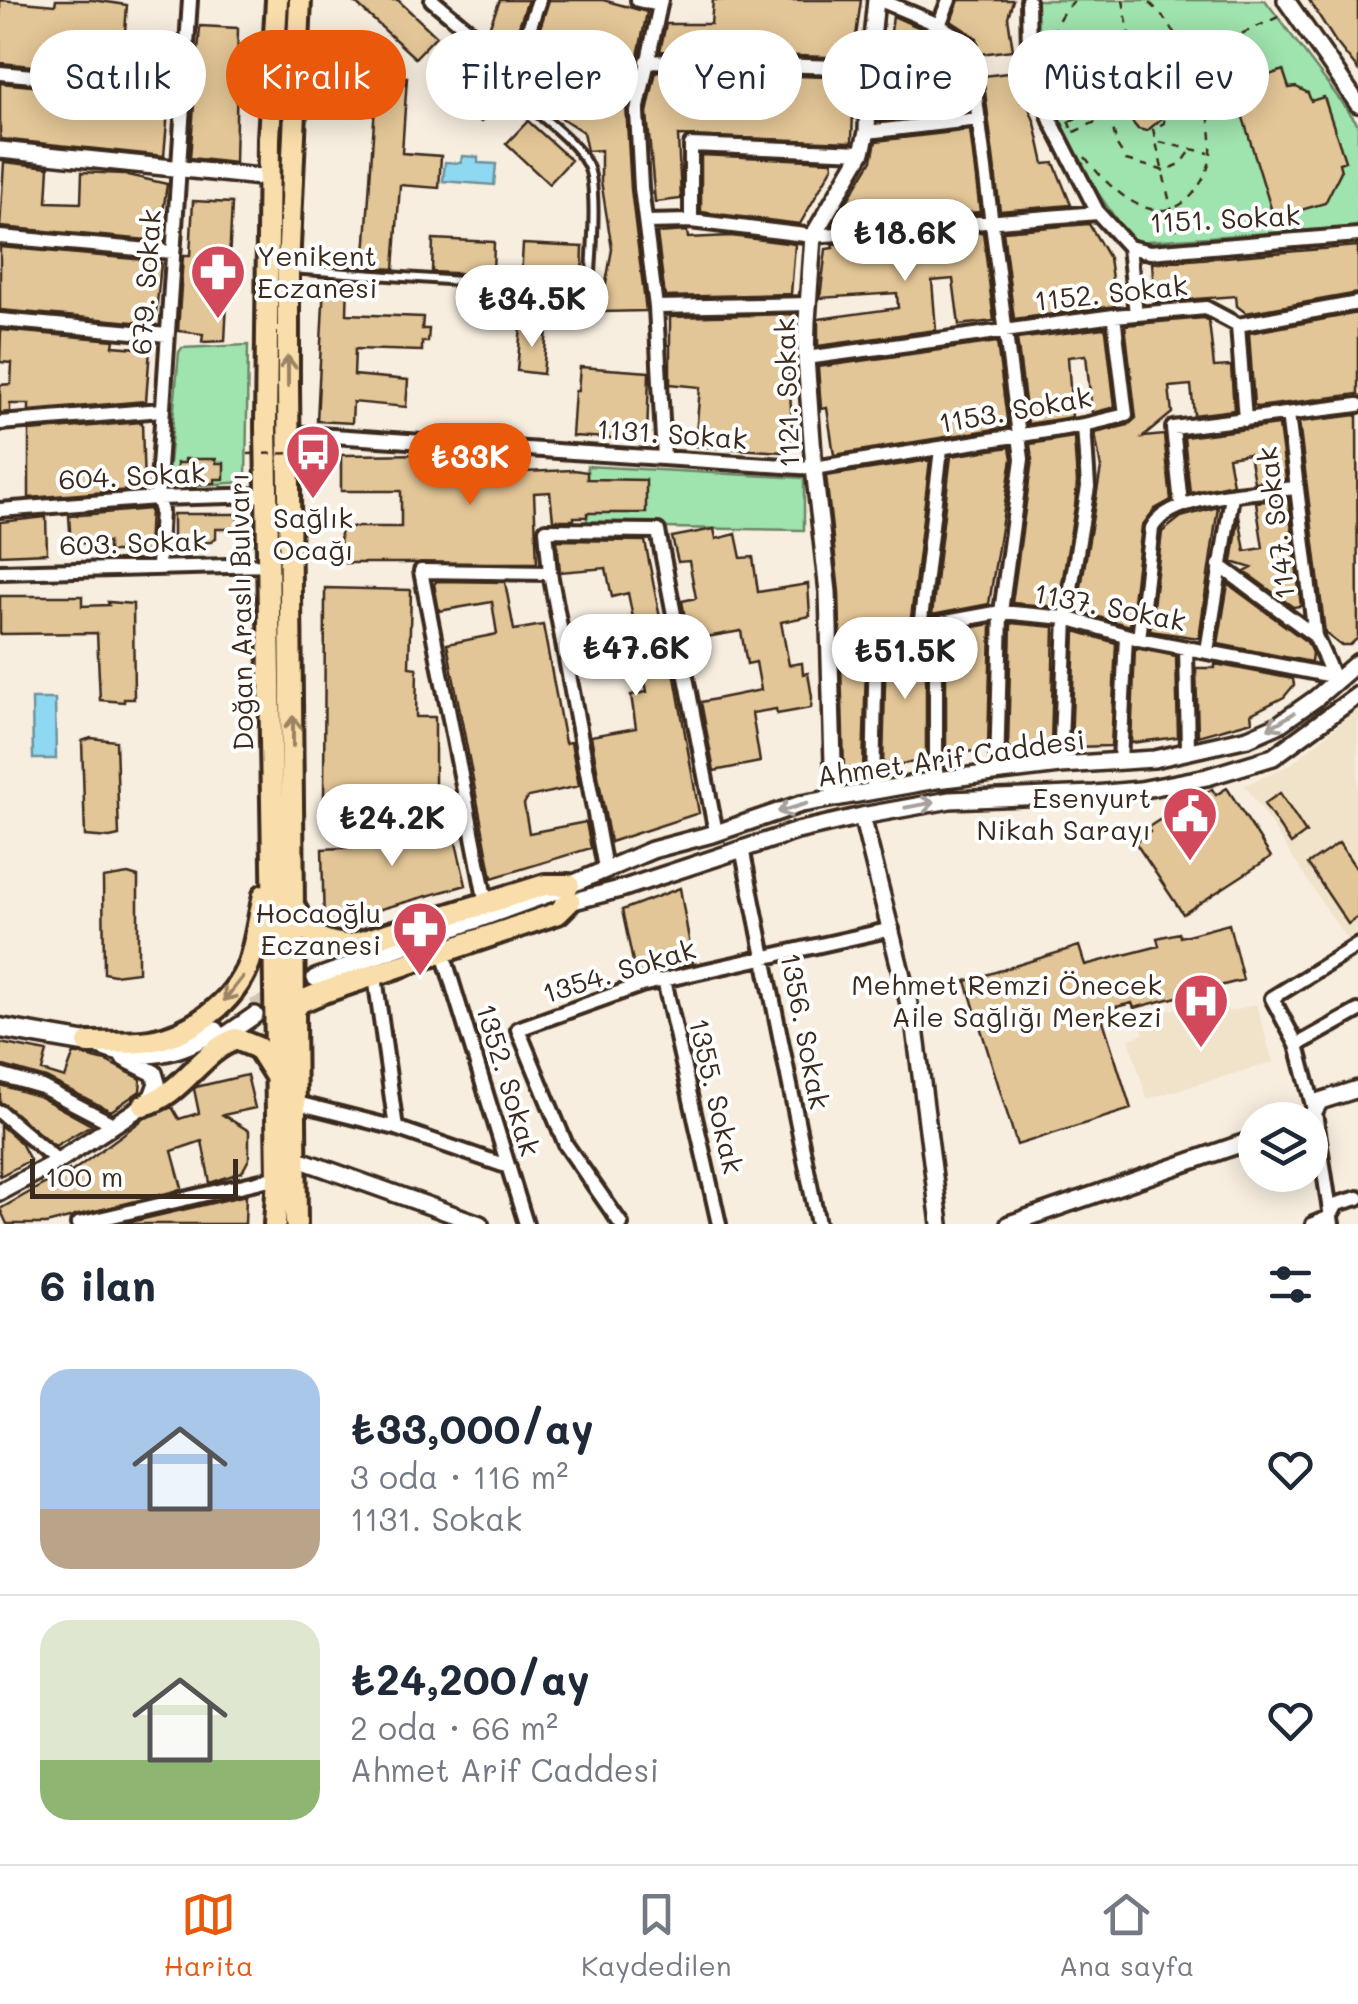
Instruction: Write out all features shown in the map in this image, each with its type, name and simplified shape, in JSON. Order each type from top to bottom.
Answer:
[{"type":"main road","name":"Doğan Araslı Bulvarı","points":[[275,1224],[278,1177],[268,565],[268,178],[277,0]]},
{"type":"main road","name":"Doğan Araslı Bulvarı","points":[[296,1224],[288,269],[300,0]]},
{"type":"main road","points":[[0,1028],[88,1043],[153,1040],[188,1028],[217,1008],[240,982],[247,968],[272,864]]},
{"type":"main road","points":[[293,898],[300,921],[309,932],[321,940],[350,945],[545,885],[570,893],[558,912],[320,993],[294,1009]]},
{"type":"main road","points":[[148,1100],[167,1096],[222,1046],[236,1039],[258,1048],[276,1076]]},
{"type":"street","name":"679. Sokak","points":[[188,30],[190,0]]},
{"type":"street","points":[[432,0],[467,30]]},
{"type":"street","points":[[448,14],[453,0]]},
{"type":"street","points":[[529,30],[539,0]]},
{"type":"street","points":[[638,0],[660,2],[638,98],[664,458]]},
{"type":"street","points":[[878,0],[946,30]]},
{"type":"street","name":"1121. Sokak","points":[[874,30],[878,0]]},
{"type":"street","points":[[938,25],[950,0]]},
{"type":"street","name":"1151. Sokak","points":[[1028,0],[1029,51],[1051,121],[1098,212],[1129,247],[1150,252],[1358,235]]},
{"type":"street","points":[[1290,5],[1358,104]]},
{"type":"street","points":[[646,61],[822,67]]},
{"type":"street","points":[[0,73],[30,76]]},
{"type":"street","name":"679. Sokak","points":[[158,566],[161,511],[156,498],[182,120]]},
{"type":"street","name":"1121. Sokak","points":[[834,797],[828,592],[806,358],[808,304],[813,236],[862,152],[867,120]]},
{"type":"street","points":[[867,132],[970,120]]},
{"type":"street","points":[[979,120],[1022,460],[1001,612],[997,773]]},
{"type":"street","points":[[691,221],[691,145],[862,152]]},
{"type":"street","points":[[0,150],[268,178]]},
{"type":"street","points":[[646,222],[691,221],[813,236],[1098,212]]},
{"type":"street","points":[[0,237],[173,252]]},
{"type":"street","points":[[1129,247],[1136,314]]},
{"type":"street","name":"1152. Sokak","points":[[806,358],[1114,316],[1206,308],[1238,325],[1358,303]]},
{"type":"street","points":[[656,307],[808,304]]},
{"type":"street","name":"1153. Sokak","points":[[814,468],[1126,416],[1114,316]]},
{"type":"street","points":[[0,320],[167,336]]},
{"type":"street","points":[[1238,325],[1245,420]]},
{"type":"street","points":[[1181,504],[1173,428],[1358,405]]},
{"type":"street","points":[[0,423],[162,410]]},
{"type":"street","name":"1147. Sokak","points":[[1288,414],[1315,636],[1336,677]]},
{"type":"street","points":[[1038,796],[1057,784],[1060,765],[1066,618],[1088,487],[1084,425]]},
{"type":"street","name":"1131. Sokak","points":[[288,433],[814,468]]},
{"type":"street","points":[[920,628],[941,448]]},
{"type":"street","points":[[1120,762],[1132,638],[1152,528],[1158,516],[1181,504],[1296,488]]},
{"type":"street","name":"604. Sokak","points":[[0,510],[156,498],[268,496]]},
{"type":"street","points":[[1207,651],[1232,496]]},
{"type":"street","points":[[605,868],[550,573],[546,530],[658,531],[716,833]]},
{"type":"street","points":[[1220,564],[1315,636]]},
{"type":"street","name":"603. Sokak","points":[[0,572],[268,565]]},
{"type":"street","points":[[486,903],[421,571],[550,573]]},
{"type":"street","name":"1137. Sokak","points":[[873,790],[876,635],[1001,612],[1066,618],[1132,638],[1336,677]]},
{"type":"street","points":[[936,624],[936,780]]},
{"type":"street","points":[[1186,648],[1188,750]]},
{"type":"street","name":"Ahmet Arif Caddesi","points":[[570,893],[605,868],[801,804],[936,780],[1060,765],[1154,760],[1248,738],[1278,725],[1358,662]]},
{"type":"street","name":"Ahmet Arif Caddesi","points":[[316,982],[570,893],[624,888],[742,848],[862,816],[950,800],[1156,788],[1207,777],[1274,757],[1358,695]]},
{"type":"street","points":[[862,816],[892,929],[926,1099],[940,1224]]},
{"type":"street","name":"1356. Sokak","points":[[742,848],[818,1224]]},
{"type":"street","points":[[652,850],[644,857],[647,872],[662,874]]},
{"type":"street","name":"1354. Sokak","points":[[621,1224],[566,1144],[518,1029],[664,980],[892,929]]},
{"type":"street","points":[[1309,1102],[1297,1045],[1272,998],[1358,945]]},
{"type":"street","name":"1352. Sokak","points":[[442,950],[526,1224]]},
{"type":"street","points":[[375,976],[396,1128]]},
{"type":"street","name":"1355. Sokak","points":[[664,980],[719,1224]]},
{"type":"street","points":[[0,1192],[58,1161],[148,1100],[254,1011],[172,1052],[148,1055],[111,1051]]},
{"type":"street","points":[[1297,1045],[1358,1011]]},
{"type":"street","points":[[88,1043],[154,1073],[158,1083],[148,1100]]},
{"type":"street","points":[[0,1075],[42,1087],[113,1124]]},
{"type":"street","points":[[1320,1102],[1358,1089]]},
{"type":"street","points":[[296,1103],[396,1128],[508,1168]]},
{"type":"street","points":[[0,1112],[58,1161]]},
{"type":"street","points":[[1010,1224],[1238,1145]]},
{"type":"street","points":[[298,1159],[480,1224]]},
{"type":"street","points":[[78,1224],[278,1177]]},
{"type":"street","points":[[1326,1192],[1331,1220]]},
{"type":"street","points":[[1331,1220],[1337,1204],[1358,1198]]},
{"type":"street","points":[[1312,1224],[1331,1220]]},
{"type":"lane","points":[[288,269],[590,290],[593,202],[589,166],[546,120]]},
{"type":"path","points":[[1057,30],[1065,8],[1076,0]]},
{"type":"path","points":[[1124,0],[1129,30]]},
{"type":"path","points":[[1146,0],[1170,30]]},
{"type":"path","points":[[1243,30],[1290,5]]},
{"type":"path","points":[[1073,132],[1099,120]]},
{"type":"path","points":[[1111,120],[1116,146],[1126,160],[1146,169],[1165,171],[1182,163],[1192,149]]},
{"type":"path","points":[[1164,120],[1153,129],[1181,249]]},
{"type":"path","points":[[1084,155],[1130,201],[1147,209],[1172,211],[1198,187],[1209,166],[1208,120]]},
{"type":"path","points":[[1068,121],[1078,144]]},
{"type":"path","points":[[1157,141],[1211,154]]},
{"type":"path","points":[[248,454],[308,452],[309,486]]},
{"type":"shaded area","points":[[1358,709],[1358,933],[1347,940],[1245,785],[1291,764]]},
{"type":"shaded area","name":"Mehmet Remzi Önecek Aile Sağlığı Merkezi","points":[[1222,995],[1228,1012],[1256,1004],[1273,1062],[1147,1099],[1129,1039],[1144,1034],[1140,1019]]},
{"type":"green space","points":[[1034,0],[1265,0],[1358,124],[1358,227],[1133,242],[1087,175],[1057,120],[1269,120],[1269,30],[1031,30]]},
{"type":"green space","points":[[248,345],[246,482],[167,487],[179,352],[182,348]]},
{"type":"green space","points":[[587,466],[804,478],[804,530],[587,527]]},
{"type":"water","points":[[462,156],[478,157],[478,163],[496,164],[494,185],[443,181],[445,162],[461,163]]},
{"type":"water","points":[[32,699],[55,699],[56,759],[33,759]]},
{"type":"building","points":[[0,0],[55,5],[56,0],[93,0],[127,5],[125,30],[30,30],[30,66],[0,63]]},
{"type":"building","points":[[352,0],[398,0],[430,30],[426,30],[426,46],[415,58],[406,50],[406,30],[385,30]]},
{"type":"building","points":[[500,0],[528,0],[518,30],[488,30]]},
{"type":"building","points":[[549,0],[603,0],[647,12],[638,56],[638,30],[539,30]]},
{"type":"building","points":[[713,0],[861,0],[857,30],[822,30],[822,57],[802,56],[802,30],[665,30],[666,24],[711,24]]},
{"type":"building","points":[[959,0],[1013,0],[1008,17],[1008,51],[988,53],[988,30],[965,30],[951,21]]},
{"type":"building","points":[[1309,0],[1358,0],[1358,70],[1335,41]]},
{"type":"building","points":[[893,16],[925,30],[891,30]]},
{"type":"building","points":[[200,26],[238,28],[226,30],[226,120],[236,120],[235,163],[190,158],[193,120],[206,120],[206,30],[200,30]]},
{"type":"building","points":[[1283,70],[1289,88],[1308,93],[1311,101],[1324,97],[1345,161],[1339,163],[1341,171],[1325,203],[1274,218],[1244,120],[1269,120],[1269,75]]},
{"type":"building","points":[[656,71],[658,120],[802,120],[802,76],[822,77],[822,120],[853,120],[852,142],[678,136],[681,199],[655,202],[647,113]]},
{"type":"building","points":[[1008,73],[1008,120],[1034,120],[1044,164],[1054,163],[1071,205],[1000,211],[988,116],[988,75]]},
{"type":"building","points":[[0,83],[30,86],[30,120],[167,120],[164,156],[0,139]]},
{"type":"building","points":[[374,120],[404,120],[402,153],[441,156],[439,188],[400,185],[394,269],[333,265],[333,256],[365,256]]},
{"type":"building","points":[[564,120],[627,120],[646,311],[601,312],[612,249],[601,181],[601,150],[587,151],[583,132]]},
{"type":"building","points":[[1132,120],[1160,120],[1147,131]]},
{"type":"building","points":[[528,121],[571,160],[549,184],[506,144]]},
{"type":"building","points":[[970,130],[980,212],[833,224],[872,160],[876,141]]},
{"type":"building","points":[[701,155],[832,161],[833,166],[800,224],[701,212]]},
{"type":"building","points":[[4,162],[49,167],[47,202],[81,203],[82,172],[123,174],[167,184],[159,241],[0,227]]},
{"type":"building","points":[[193,201],[232,203],[225,341],[202,342],[203,334],[178,331],[183,256],[190,256]]},
{"type":"building","points":[[1089,224],[1109,258],[1116,306],[1014,319],[1003,231]]},
{"type":"building","points":[[687,231],[688,238],[731,236],[795,244],[791,294],[665,297],[657,233]]},
{"type":"building","points":[[983,232],[994,321],[959,325],[953,279],[932,281],[936,330],[818,346],[818,319],[898,308],[897,293],[820,298],[826,249],[833,248],[832,244]]},
{"type":"building","points":[[433,239],[494,242],[493,275],[432,272]]},
{"type":"building","points":[[523,244],[583,247],[582,280],[521,278]]},
{"type":"building","points":[[1358,246],[1358,293],[1246,313],[1237,306],[1236,296],[1155,302],[1152,263]]},
{"type":"building","points":[[0,247],[157,261],[161,263],[155,324],[0,310]]},
{"type":"building","points":[[333,279],[348,280],[347,314],[423,317],[422,329],[429,329],[422,351],[355,349],[354,375],[408,380],[406,407],[353,402],[352,423],[317,421],[324,284],[333,284]]},
{"type":"building","points":[[1358,313],[1358,394],[1254,405],[1249,333]]},
{"type":"building","points":[[792,314],[792,336],[787,336],[793,445],[782,452],[695,446],[700,387],[670,384],[670,317]]},
{"type":"building","points":[[1204,318],[1209,321],[1214,367],[1231,366],[1234,410],[1194,415],[1191,385],[1169,387],[1172,413],[1143,437],[1164,435],[1171,500],[1155,509],[1142,526],[1130,626],[1077,611],[1101,468],[1095,433],[1128,425],[1136,418],[1125,325]]},
{"type":"building","points":[[521,326],[547,329],[543,374],[517,371]]},
{"type":"building","points":[[1103,328],[1115,407],[1092,413],[1086,355],[1068,357],[1072,417],[1028,424],[1017,339]]},
{"type":"building","points":[[1,330],[114,340],[113,346],[150,349],[146,401],[29,411],[29,404],[10,404],[10,412],[0,413],[0,385],[11,384],[12,363],[0,362]]},
{"type":"building","points":[[997,342],[1008,427],[834,455],[827,408],[821,409],[818,367]]},
{"type":"building","points":[[580,367],[649,372],[647,440],[572,436]]},
{"type":"building","points":[[1357,415],[1358,638],[1350,645],[1340,645],[1325,633],[1299,422]]},
{"type":"building","points":[[142,422],[144,489],[29,498],[29,431]]},
{"type":"building","points":[[1279,425],[1286,479],[1254,482],[1249,454],[1228,457],[1233,484],[1190,493],[1184,437]]},
{"type":"building","points":[[1074,437],[1075,507],[1058,607],[1012,603],[1032,460],[1030,444]]},
{"type":"building","points":[[1010,447],[1012,459],[989,604],[932,615],[951,456]]},
{"type":"building","points":[[440,454],[440,460],[488,456],[488,464],[522,465],[522,472],[574,470],[587,472],[587,479],[646,480],[646,513],[587,513],[587,517],[574,520],[553,520],[550,492],[534,493],[537,563],[341,563],[340,527],[401,527],[401,491],[341,491],[341,455]]},
{"type":"building","points":[[185,459],[216,459],[216,463],[224,463],[224,479],[215,479],[215,483],[185,483],[185,479],[177,479],[177,463],[185,463]]},
{"type":"building","points":[[930,460],[911,618],[874,625],[867,631],[863,770],[844,771],[839,592],[826,476]]},
{"type":"building","points":[[1288,499],[1301,606],[1293,607],[1245,572],[1252,568],[1232,562],[1239,516],[1245,551],[1263,548],[1256,502]]},
{"type":"building","points":[[1218,507],[1199,638],[1150,631],[1162,532],[1181,517]]},
{"type":"building","points":[[150,509],[148,552],[108,552],[108,542],[71,544],[69,516]]},
{"type":"building","points":[[173,514],[238,514],[238,529],[216,529],[216,538],[211,542],[177,543],[173,538]]},
{"type":"building","points":[[46,517],[47,553],[0,555],[0,522]]},
{"type":"building","points":[[714,529],[716,539],[736,534],[741,558],[753,557],[758,592],[808,584],[810,616],[781,622],[789,665],[802,663],[812,697],[811,708],[777,714],[776,709],[752,713],[760,762],[714,771],[701,702],[761,690],[756,662],[747,664],[741,631],[689,640],[682,601],[696,598],[689,561],[678,562],[672,537]]},
{"type":"building","points":[[557,540],[645,541],[671,654],[699,813],[610,842],[591,736],[636,728],[631,695],[647,692],[641,658],[578,667],[572,636],[635,628],[628,593],[612,597],[606,568],[560,572]]},
{"type":"building","points":[[505,582],[514,630],[543,625],[565,743],[571,742],[579,786],[528,797],[524,804],[529,833],[586,822],[591,848],[492,878],[447,644],[497,634],[492,602],[439,611],[434,584]]},
{"type":"building","points":[[1228,584],[1307,642],[1311,662],[1218,644]]},
{"type":"building","points":[[325,588],[411,590],[409,667],[417,668],[416,717],[435,717],[435,789],[385,790],[385,806],[324,806]]},
{"type":"building","points":[[0,596],[82,596],[82,606],[133,604],[134,699],[100,700],[97,633],[0,634]]},
{"type":"building","points":[[1011,623],[1054,627],[1051,748],[1008,749]]},
{"type":"building","points":[[991,624],[988,749],[946,755],[946,632]]},
{"type":"building","points":[[1075,631],[1116,643],[1111,746],[1071,747]]},
{"type":"building","points":[[926,636],[926,761],[883,766],[886,643]]},
{"type":"building","points":[[1135,648],[1176,656],[1178,737],[1131,743]]},
{"type":"building","points":[[1215,664],[1293,679],[1294,685],[1284,697],[1251,714],[1252,721],[1198,736],[1196,668],[1215,668]]},
{"type":"building","points":[[82,741],[116,741],[119,836],[85,836]]},
{"type":"building","points":[[1227,788],[1271,857],[1183,914],[1135,842],[1167,815],[1176,828],[1202,811],[1195,800],[1212,789],[1216,795]]},
{"type":"building","points":[[1280,793],[1306,833],[1291,844],[1264,804]]},
{"type":"building","points":[[449,813],[466,885],[324,925],[322,849],[385,846],[403,841],[400,816]]},
{"type":"building","points":[[1339,843],[1358,871],[1358,917],[1348,924],[1308,864]]},
{"type":"building","points":[[128,874],[138,877],[138,972],[114,975],[104,973],[103,878]]},
{"type":"building","points":[[680,888],[693,963],[636,976],[622,910]]},
{"type":"building","points":[[1229,924],[1243,980],[1134,1008],[1132,1003],[1100,1011],[1131,1109],[1017,1145],[966,981],[1079,946],[1085,965],[1159,946],[1157,938],[1179,933],[1180,937]]},
{"type":"building","points":[[0,1043],[47,1052],[42,1071],[65,1078],[74,1053],[106,1061],[141,1079],[140,1091],[111,1111],[46,1078],[0,1065]]},
{"type":"building","points":[[247,1075],[255,1108],[223,1115],[249,1131],[249,1159],[242,1172],[210,1183],[202,1141],[172,1151],[182,1188],[175,1191],[46,1224],[7,1224],[0,1209],[69,1170],[70,1173],[145,1118],[172,1107],[179,1119],[199,1113],[196,1087]]},
{"type":"building","points":[[0,1085],[38,1096],[91,1125],[55,1146],[0,1102]]},
{"type":"building","points":[[0,1125],[21,1143],[30,1160],[0,1176]]},
{"type":"building","points":[[246,1195],[245,1224],[122,1224],[208,1204]]},
{"type":"tunnel","points":[[253,1007],[315,978]]},
{"type":"place","name":"Yenikent Eczanesi","points":[[218,321]]},
{"type":"place","name":"Sağlık Ocağı","points":[[313,501]]},
{"type":"place","name":"Esenyurt Nikah Sarayı","points":[[1190,863]]},
{"type":"place","name":"Hocaoğlu Eczanesi","points":[[420,978]]},
{"type":"place","name":"Mehmet Remzi Önecek Aile Sağlığı Merkezi","points":[[1201,1050]]}]
